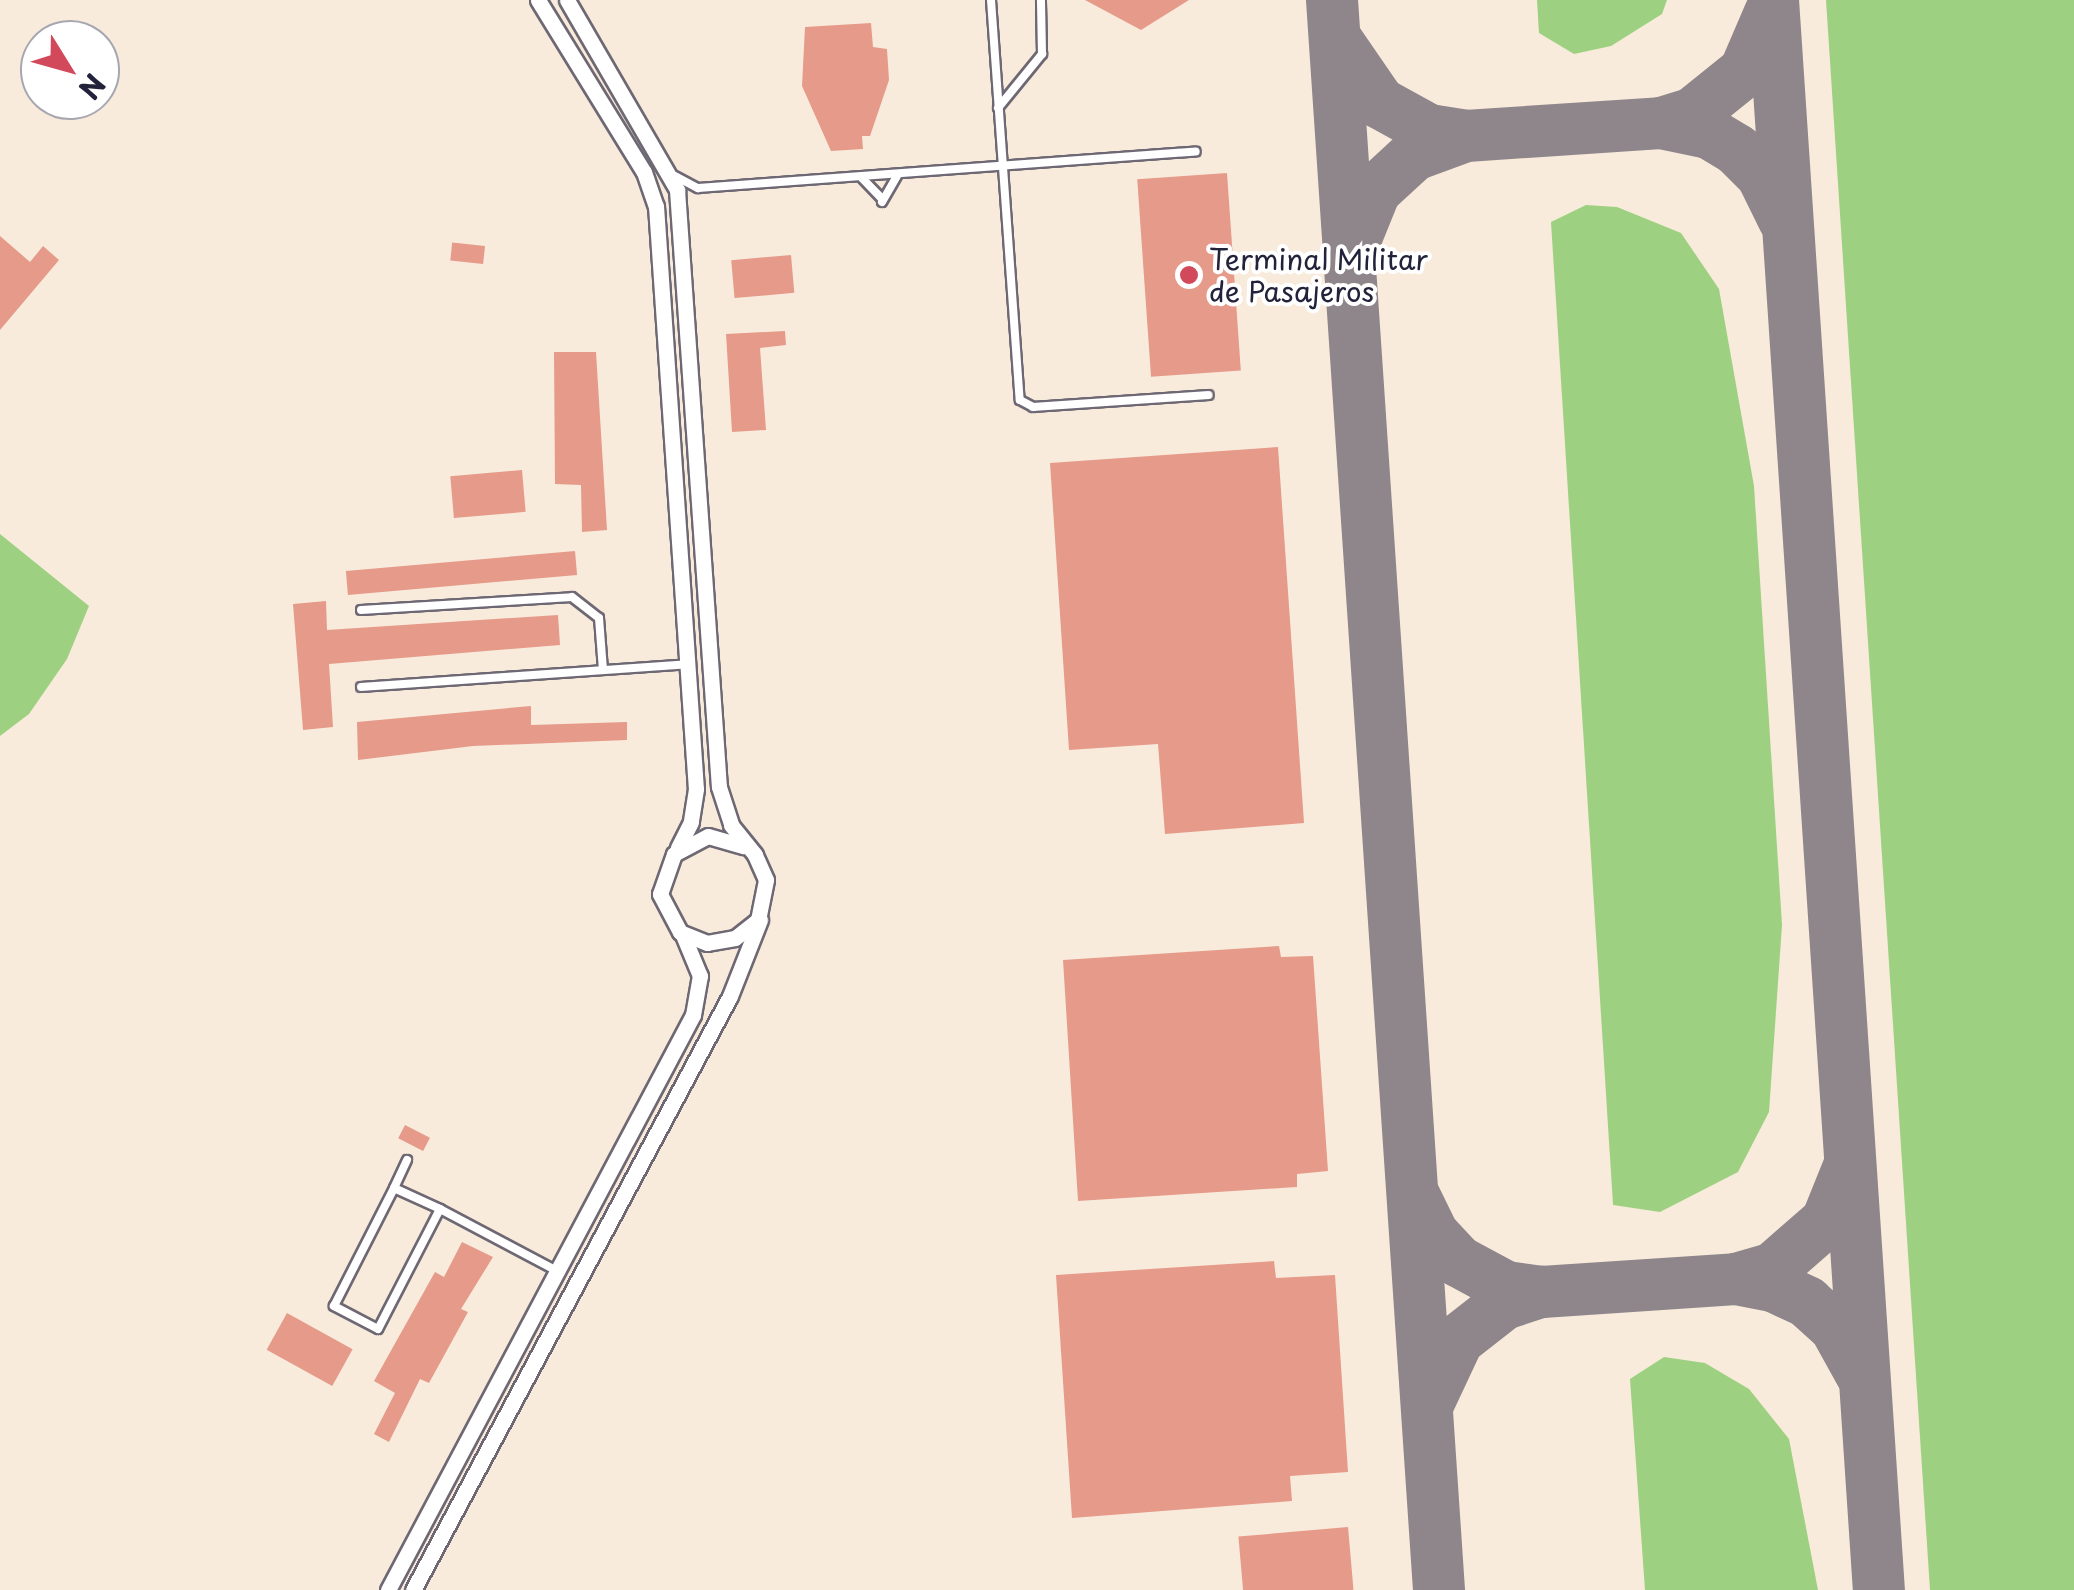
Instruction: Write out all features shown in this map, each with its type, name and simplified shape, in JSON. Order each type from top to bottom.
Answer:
[{"type":"street","points":[[388,1590],[698,1003],[698,963],[660,894],[696,800],[659,245],[650,183],[538,0]]},
{"type":"street","points":[[413,1590],[730,996],[764,907],[766,880],[744,846],[719,787],[681,216],[670,168],[567,0]]},
{"type":"street","points":[[659,245],[682,245]]},
{"type":"street","points":[[674,854],[708,836],[744,846]]},
{"type":"street","points":[[680,932],[722,942],[748,930],[764,907]]},
{"type":"lane","points":[[991,0],[1020,400],[1033,407],[1208,394]]},
{"type":"lane","points":[[998,108],[1043,49],[1041,0]]},
{"type":"lane","points":[[996,68],[1006,82],[1019,80]]},
{"type":"lane","points":[[670,168],[682,182],[698,188],[1196,152]]},
{"type":"lane","points":[[854,176],[873,183],[882,202],[888,182],[906,172]]},
{"type":"lane","points":[[681,216],[685,199],[698,188]]},
{"type":"lane","points":[[361,610],[572,596],[599,618],[602,670]]},
{"type":"lane","points":[[361,687],[688,664]]},
{"type":"lane","points":[[407,1160],[334,1306],[378,1329],[440,1210]]},
{"type":"lane","points":[[394,1188],[557,1271]]},
{"type":"green space","points":[[1537,0],[1667,0],[1662,14],[1611,46],[1574,54],[1539,33]]},
{"type":"green space","points":[[1826,0],[2074,0],[2074,1590],[1930,1590]]},
{"type":"green space","points":[[1586,205],[1617,207],[1681,233],[1719,289],[1754,486],[1782,925],[1769,1112],[1738,1172],[1660,1212],[1613,1205],[1551,222]]},
{"type":"green space","points":[[0,534],[89,606],[67,659],[29,714],[0,736]]},
{"type":"green space","points":[[1664,1357],[1705,1363],[1749,1389],[1789,1439],[1818,1590],[1645,1590],[1630,1379]]},
{"type":"building","points":[[1085,0],[1189,0],[1141,30]]},
{"type":"building","points":[[871,23],[873,47],[887,49],[889,80],[870,136],[862,136],[863,149],[831,151],[802,86],[805,27]]},
{"type":"building","name":"Terminal Militar de Pasajeros","points":[[1227,173],[1241,371],[1151,377],[1137,179]]},
{"type":"building","points":[[0,236],[30,262],[43,246],[59,260],[0,330]]},
{"type":"building","points":[[452,243],[485,246],[483,264],[450,260]]},
{"type":"building","points":[[791,255],[794,293],[735,298],[731,260]]},
{"type":"building","points":[[785,331],[786,345],[760,348],[766,430],[732,432],[726,334]]},
{"type":"building","points":[[554,352],[596,352],[607,530],[582,532],[581,485],[555,484]]},
{"type":"building","points":[[1278,447],[1304,823],[1165,834],[1158,744],[1069,750],[1050,463]]},
{"type":"building","points":[[522,470],[526,512],[454,518],[450,476]]},
{"type":"building","points":[[575,551],[577,575],[348,595],[346,571]]},
{"type":"building","points":[[326,601],[327,630],[558,615],[560,645],[329,664],[333,727],[303,730],[293,604]]},
{"type":"building","points":[[531,706],[531,725],[627,722],[627,740],[473,746],[358,760],[357,722]]},
{"type":"building","points":[[1279,946],[1281,957],[1313,956],[1328,1171],[1297,1174],[1297,1187],[1078,1201],[1063,960]]},
{"type":"building","points":[[405,1125],[430,1138],[423,1151],[398,1138]]},
{"type":"building","points":[[462,1242],[493,1257],[461,1309],[468,1312],[429,1383],[420,1379],[389,1442],[374,1434],[395,1393],[374,1381],[435,1272],[444,1277]]},
{"type":"building","points":[[1274,1261],[1276,1278],[1335,1275],[1348,1472],[1290,1476],[1292,1501],[1072,1518],[1056,1275]]},
{"type":"building","points":[[287,1313],[353,1349],[332,1386],[267,1350]]},
{"type":"building","points":[[1348,1527],[1353,1590],[1243,1590],[1238,1537]]},
{"type":"taxiway","points":[[1332,0],[1439,1590]]},
{"type":"taxiway","points":[[1773,0],[1879,1590]]},
{"type":"taxiway","points":[[1352,248],[1375,191],[1414,155],[1466,136],[1661,123],[1693,113],[1745,71],[1770,13]]},
{"type":"taxiway","points":[[1338,42],[1380,103],[1429,130],[1466,136]]},
{"type":"taxiway","points":[[1661,123],[1709,133],[1737,150],[1762,175],[1784,220]]},
{"type":"taxiway","points":[[1428,1404],[1458,1340],[1504,1304],[1542,1292],[1736,1279],[1772,1269],[1827,1221],[1848,1169]]},
{"type":"taxiway","points":[[1415,1197],[1433,1234],[1458,1261],[1506,1287],[1542,1292]]},
{"type":"taxiway","points":[[1736,1279],[1773,1286],[1807,1302],[1835,1327],[1861,1374]]},
{"type":"place","name":"Terminal Militar de Pasajeros","points":[[1189,275]]}]
